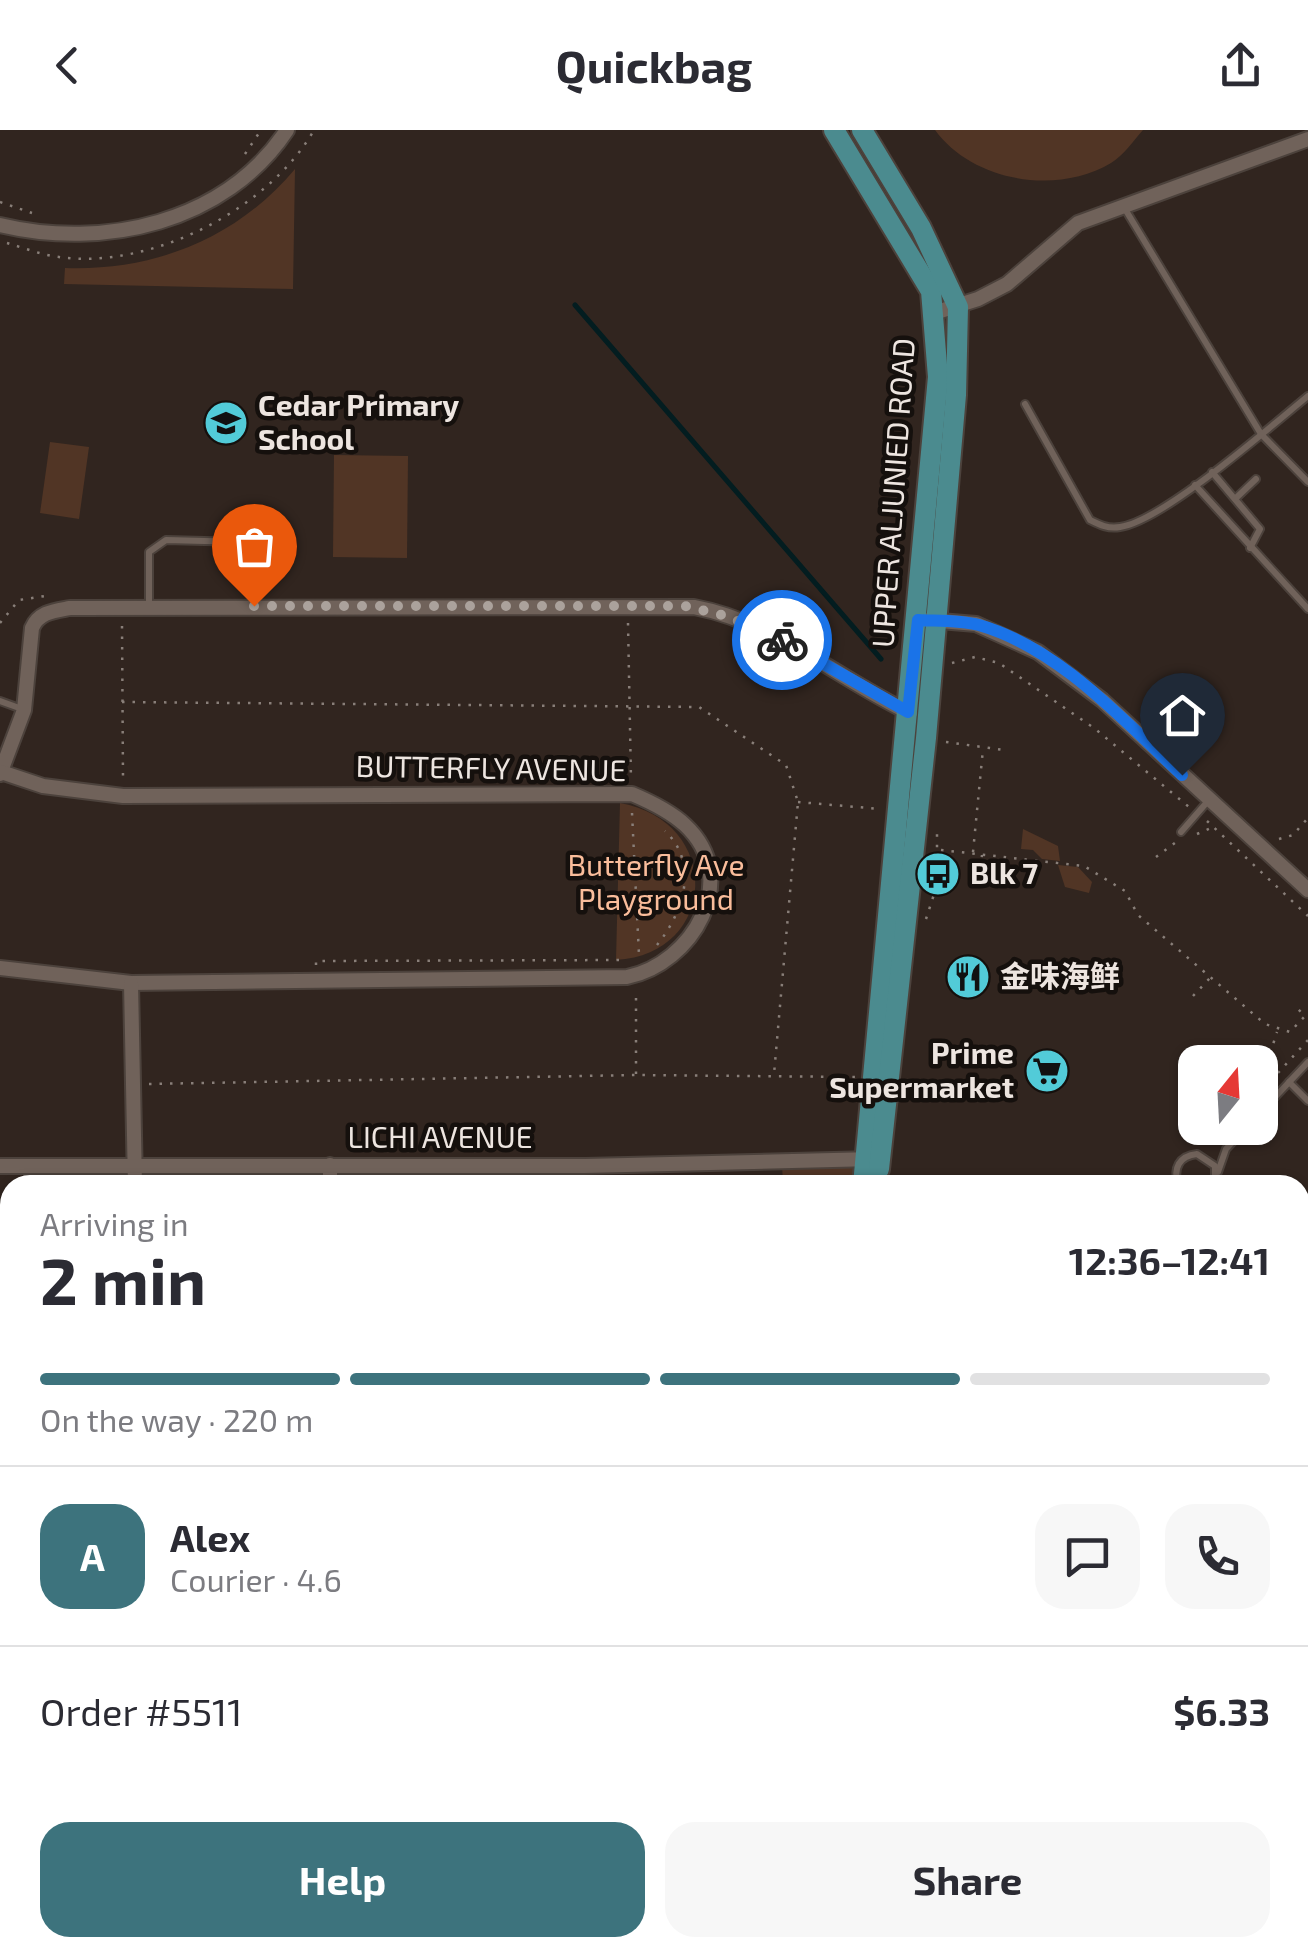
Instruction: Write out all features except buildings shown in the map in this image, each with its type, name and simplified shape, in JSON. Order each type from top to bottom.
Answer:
[{"type":"main road","name":"UPPER ALJUNIED ROAD","points":[[834,130],[931,291],[938,376],[926,620]]},
{"type":"main road","name":"UPPER ALJUNIED ROAD","points":[[862,130],[922,228],[958,307],[956,395],[926,620],[873,1159],[867,1175]]},
{"type":"main road","name":"UPPER ALJUNIED ROAD","points":[[875,1175],[872,1077],[917,714]]},
{"type":"street","points":[[0,225],[70,235],[103,234],[175,218],[230,187],[288,130]]},
{"type":"street","points":[[934,313],[958,307],[1007,284],[1078,224],[1308,138]]},
{"type":"street","points":[[1,773],[24,710],[36,620],[51,611],[70,608],[694,607],[726,616],[807,653],[917,714]]},
{"type":"street","points":[[926,620],[976,624],[1038,652],[1102,700],[1308,890]]},
{"type":"street","name":"BUTTERFLY AVENUE","points":[[0,968],[132,983],[656,969],[688,943],[705,912],[709,888],[702,848],[686,826],[632,794],[123,796],[43,786],[1,773]]},
{"type":"street","points":[[132,983],[135,1175]]},
{"type":"street","name":"LICHI AVENUE","points":[[0,1166],[585,1166],[873,1159]]},
{"type":"street","points":[[330,1165],[330,1175]]},
{"type":"lane","points":[[1304,130],[1308,138]]},
{"type":"lane","points":[[1125,208],[1261,434],[1308,482]]},
{"type":"lane","points":[[1025,404],[1090,520],[1104,527],[1137,521],[1195,485],[1308,396]]},
{"type":"lane","points":[[1212,472],[1260,528],[1250,548]]},
{"type":"lane","points":[[1236,498],[1256,479]]},
{"type":"lane","points":[[1195,485],[1308,609]]},
{"type":"lane","points":[[149,608],[149,552],[166,540],[244,542],[250,560],[254,606]]},
{"type":"lane","points":[[0,701],[24,710]]},
{"type":"lane","points":[[1182,832],[1209,800]]},
{"type":"lane","points":[[1278,1093],[1308,1062]]},
{"type":"lane","points":[[1288,1082],[1308,1102]]},
{"type":"lane","points":[[1218,1173],[1230,1145]]},
{"type":"lane","points":[[1175,1175],[1182,1159],[1226,1149]]},
{"type":"lane","points":[[1205,1155],[1218,1173]]},
{"type":"path","points":[[240,162],[261,130]]},
{"type":"path","points":[[0,202],[38,216]]},
{"type":"path","points":[[628,606],[627,704],[632,794]]},
{"type":"path","points":[[122,610],[123,796]]},
{"type":"path","points":[[952,663],[976,657],[1000,663],[1094,728],[1198,813],[1308,916]]},
{"type":"path","points":[[1153,724],[1187,687]]},
{"type":"path","points":[[122,702],[627,704],[699,708],[786,765],[798,802],[774,1076]]},
{"type":"path","points":[[939,740],[1004,750]]},
{"type":"path","points":[[973,852],[983,749]]},
{"type":"path","points":[[798,802],[886,810]]},
{"type":"path","points":[[636,1075],[638,968],[632,806],[644,814]]},
{"type":"path","points":[[926,920],[937,885],[939,850],[935,818]]},
{"type":"path","points":[[1279,839],[1293,835],[1308,818]]},
{"type":"path","points":[[638,968],[659,944],[683,900],[682,857],[674,840],[655,821]]},
{"type":"path","points":[[939,850],[1084,866],[1125,891],[1138,916],[1278,1031],[1290,1032],[1306,1016],[1298,1009]]},
{"type":"path","points":[[980,878],[982,853]]},
{"type":"path","points":[[315,981],[316,961],[638,968]]},
{"type":"path","points":[[1193,996],[1211,977]]},
{"type":"path","points":[[1273,1045],[1278,1031]]},
{"type":"path","points":[[1278,1073],[1308,1040]]},
{"type":"path","points":[[133,1084],[636,1075],[872,1077]]},
{"type":"green space","points":[[935,130],[1143,130],[1111,163],[1066,179],[1041,181],[992,172],[951,147]]},
{"type":"green space","points":[[295,169],[293,289],[64,284],[65,268],[131,264],[192,246],[247,214]]},
{"type":"green space","points":[[50,442],[89,447],[79,519],[40,513]]},
{"type":"green space","points":[[334,455],[408,456],[407,558],[333,557]]},
{"type":"green space","name":"Butterfly Ave Playground","points":[[620,803],[654,815],[677,834],[691,859],[695,886],[690,912],[675,935],[650,952],[616,960]]},
{"type":"green space","points":[[1023,829],[1058,846],[1060,861],[1042,859],[1033,850],[1021,849]]},
{"type":"green space","points":[[1058,865],[1078,867],[1092,882],[1089,893],[1065,887]]},
{"type":"green space","points":[[782,1164],[857,1164],[856,1175],[783,1175]]},
{"type":"waterway","points":[[575,305],[881,659]]},
{"type":"way so far","points":[[254,606],[685,606],[708,609],[782,640]]},
{"type":"place","name":"Cedar Primary School","points":[[226,423]]},
{"type":"place","name":"Blk 7","points":[[938,874]]},
{"type":"place","name":"金味海鲜","points":[[968,977]]},
{"type":"place","name":"Prime Supermarket","points":[[1047,1071]]},
{"type":"route","points":[[782,640],[908,712],[918,620],[976,624],[1038,652],[1102,700],[1182,775]]}]
